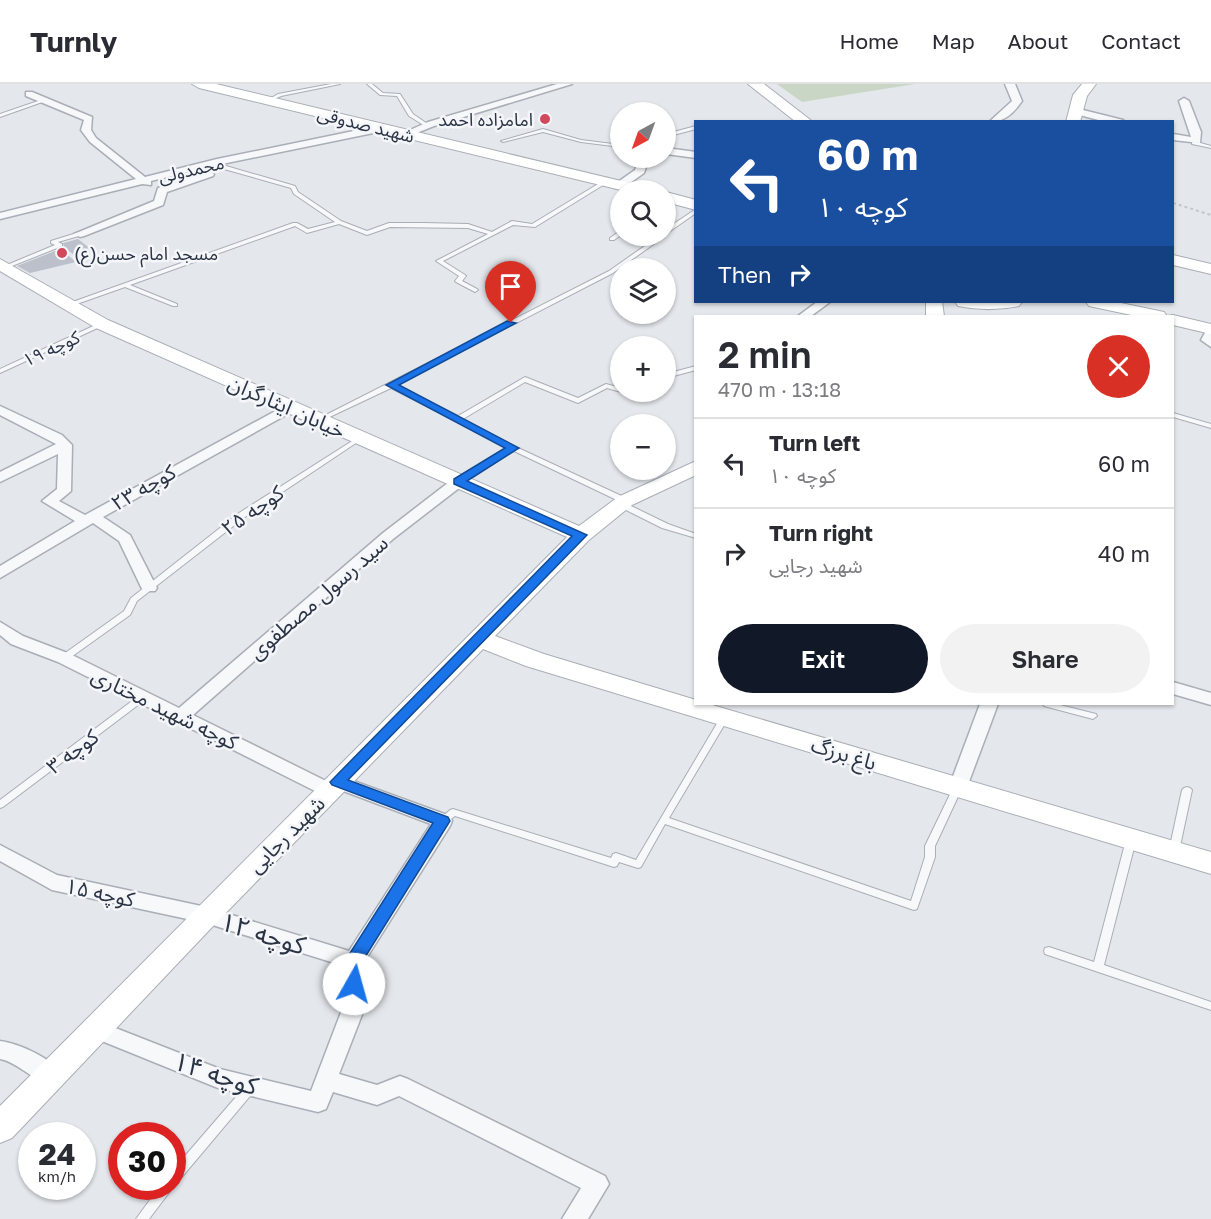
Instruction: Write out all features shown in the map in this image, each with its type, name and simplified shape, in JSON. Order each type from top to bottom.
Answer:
[{"type":"street","name":"شهید صدوقی","points":[[199,84],[610,184]]},
{"type":"street","points":[[406,134],[427,125],[567,84]]},
{"type":"street","points":[[755,84],[803,120]]},
{"type":"street","points":[[996,120],[1010,110],[1017,101],[1010,84]]},
{"type":"street","points":[[1089,84],[1080,95],[1074,116],[1105,120]]},
{"type":"street","points":[[495,105],[488,100],[514,88]]},
{"type":"street","points":[[29,94],[89,119],[86,130],[93,140],[141,180],[162,190],[222,165]]},
{"type":"street","points":[[1174,137],[1196,141],[1196,132],[1184,101]]},
{"type":"street","name":"محمدولی","points":[[0,216],[141,180],[222,165],[383,128]]},
{"type":"street","points":[[676,152],[694,155]]},
{"type":"street","points":[[621,180],[640,171],[641,168]]},
{"type":"street","points":[[80,234],[159,203],[162,190]]},
{"type":"street","points":[[676,200],[694,205]]},
{"type":"street","points":[[1174,260],[1211,269]]},
{"type":"street","name":"خیابان ایثارگران","points":[[2,266],[102,324],[580,535]]},
{"type":"street","points":[[805,315],[823,303]]},
{"type":"street","points":[[975,303],[1000,303]]},
{"type":"street","points":[[1099,303],[1152,315]]},
{"type":"street","points":[[965,315],[986,304]]},
{"type":"street","points":[[1174,320],[1211,331],[1207,340],[1211,343]]},
{"type":"street","name":"کوچه ۲۳","points":[[0,573],[88,518],[290,407]]},
{"type":"street","points":[[0,410],[57,438],[65,445]]},
{"type":"street","points":[[65,445],[64,491],[49,501],[125,538],[150,588]]},
{"type":"street","points":[[0,478],[65,445]]},
{"type":"street","name":"شهید رجایی","points":[[0,1128],[580,535],[623,503],[694,468]]},
{"type":"street","name":"سید رسول مصطفوی","points":[[182,716],[388,536],[458,482]]},
{"type":"street","name":"کوچه شهید مختاری","points":[[0,627],[16,640],[64,658],[333,786],[443,821]]},
{"type":"street","name":"باغ برزگ","points":[[479,639],[535,660],[1211,863]]},
{"type":"street","points":[[1174,688],[1211,699]]},
{"type":"street","points":[[958,787],[989,705]]},
{"type":"street","points":[[443,821],[354,961],[354,1007],[326,1080],[377,1095],[400,1086],[597,1184],[574,1219]]},
{"type":"street","name":"کوچه ۱۵","points":[[0,852],[52,882],[206,915]]},
{"type":"street","name":"کوچه ۱۲","points":[[206,915],[354,961]]},
{"type":"street","name":"کوچه ۱۴","points":[[95,1029],[218,1077],[318,1102],[326,1080]]},
{"type":"street","points":[[0,1050],[13,1052],[51,1075]]},
{"type":"lane","points":[[268,101],[280,95],[338,84]]},
{"type":"lane","points":[[369,84],[382,94],[398,95],[411,115],[427,125]]},
{"type":"lane","points":[[0,116],[46,100]]},
{"type":"lane","points":[[676,133],[694,128]]},
{"type":"lane","points":[[503,141],[543,130],[581,141],[610,145]]},
{"type":"lane","points":[[1196,141],[1194,143],[1211,147]]},
{"type":"lane","points":[[222,165],[293,187],[296,193],[339,222],[367,232],[389,225],[423,225],[468,226],[493,234]]},
{"type":"lane","points":[[475,290],[458,281],[463,276],[439,261],[512,223],[533,226],[610,185]]},
{"type":"lane","points":[[676,225],[694,212]]},
{"type":"lane","points":[[69,305],[295,225],[307,231],[339,222]]},
{"type":"lane","points":[[2,266],[60,245],[53,242],[80,234]]},
{"type":"lane","points":[[318,420],[611,272],[648,246]]},
{"type":"lane","points":[[125,285],[176,305]]},
{"type":"lane","name":"کوچه ۱۹","points":[[0,371],[102,324]]},
{"type":"lane","points":[[676,372],[694,368]]},
{"type":"lane","points":[[458,419],[525,379],[578,401],[606,386],[610,387]]},
{"type":"lane","points":[[391,385],[665,526],[694,535]]},
{"type":"lane","points":[[1174,415],[1211,426]]},
{"type":"lane","name":"کوچه ۲۵","points":[[64,658],[127,613],[134,600],[242,515],[360,438]]},
{"type":"lane","points":[[458,482],[514,448]]},
{"type":"lane","name":"کوچه ۳","points":[[0,805],[143,697]]},
{"type":"lane","points":[[1051,705],[1093,716]]},
{"type":"lane","points":[[443,821],[453,812],[614,863],[616,857],[638,864],[725,717]]},
{"type":"lane","points":[[663,820],[914,906],[930,857],[930,846],[958,787]]},
{"type":"lane","points":[[1173,852],[1187,790]]},
{"type":"lane","points":[[1098,968],[1131,839]]},
{"type":"lane","points":[[1049,951],[1211,1006]]},
{"type":"lane","points":[[186,1163],[252,1086]]},
{"type":"lane","points":[[142,1219],[156,1200]]},
{"type":"path","points":[[1174,203],[1211,215]]},
{"type":"green space","points":[[777,84],[915,84],[802,102]]},
{"type":"building","points":[[78,239],[92,250],[74,255],[64,247],[63,243]]},
{"type":"building","points":[[60,249],[76,262],[30,273],[17,266]]},
{"type":"place","name":"امامزاده احمد","points":[[545,119]]},
{"type":"place","name":"مسجد امام حسن(ع)","points":[[62,253]]},
{"type":"route","points":[[354,984],[354,961],[443,821],[337,782],[580,535],[458,482],[514,448],[391,385],[511,323]]}]
